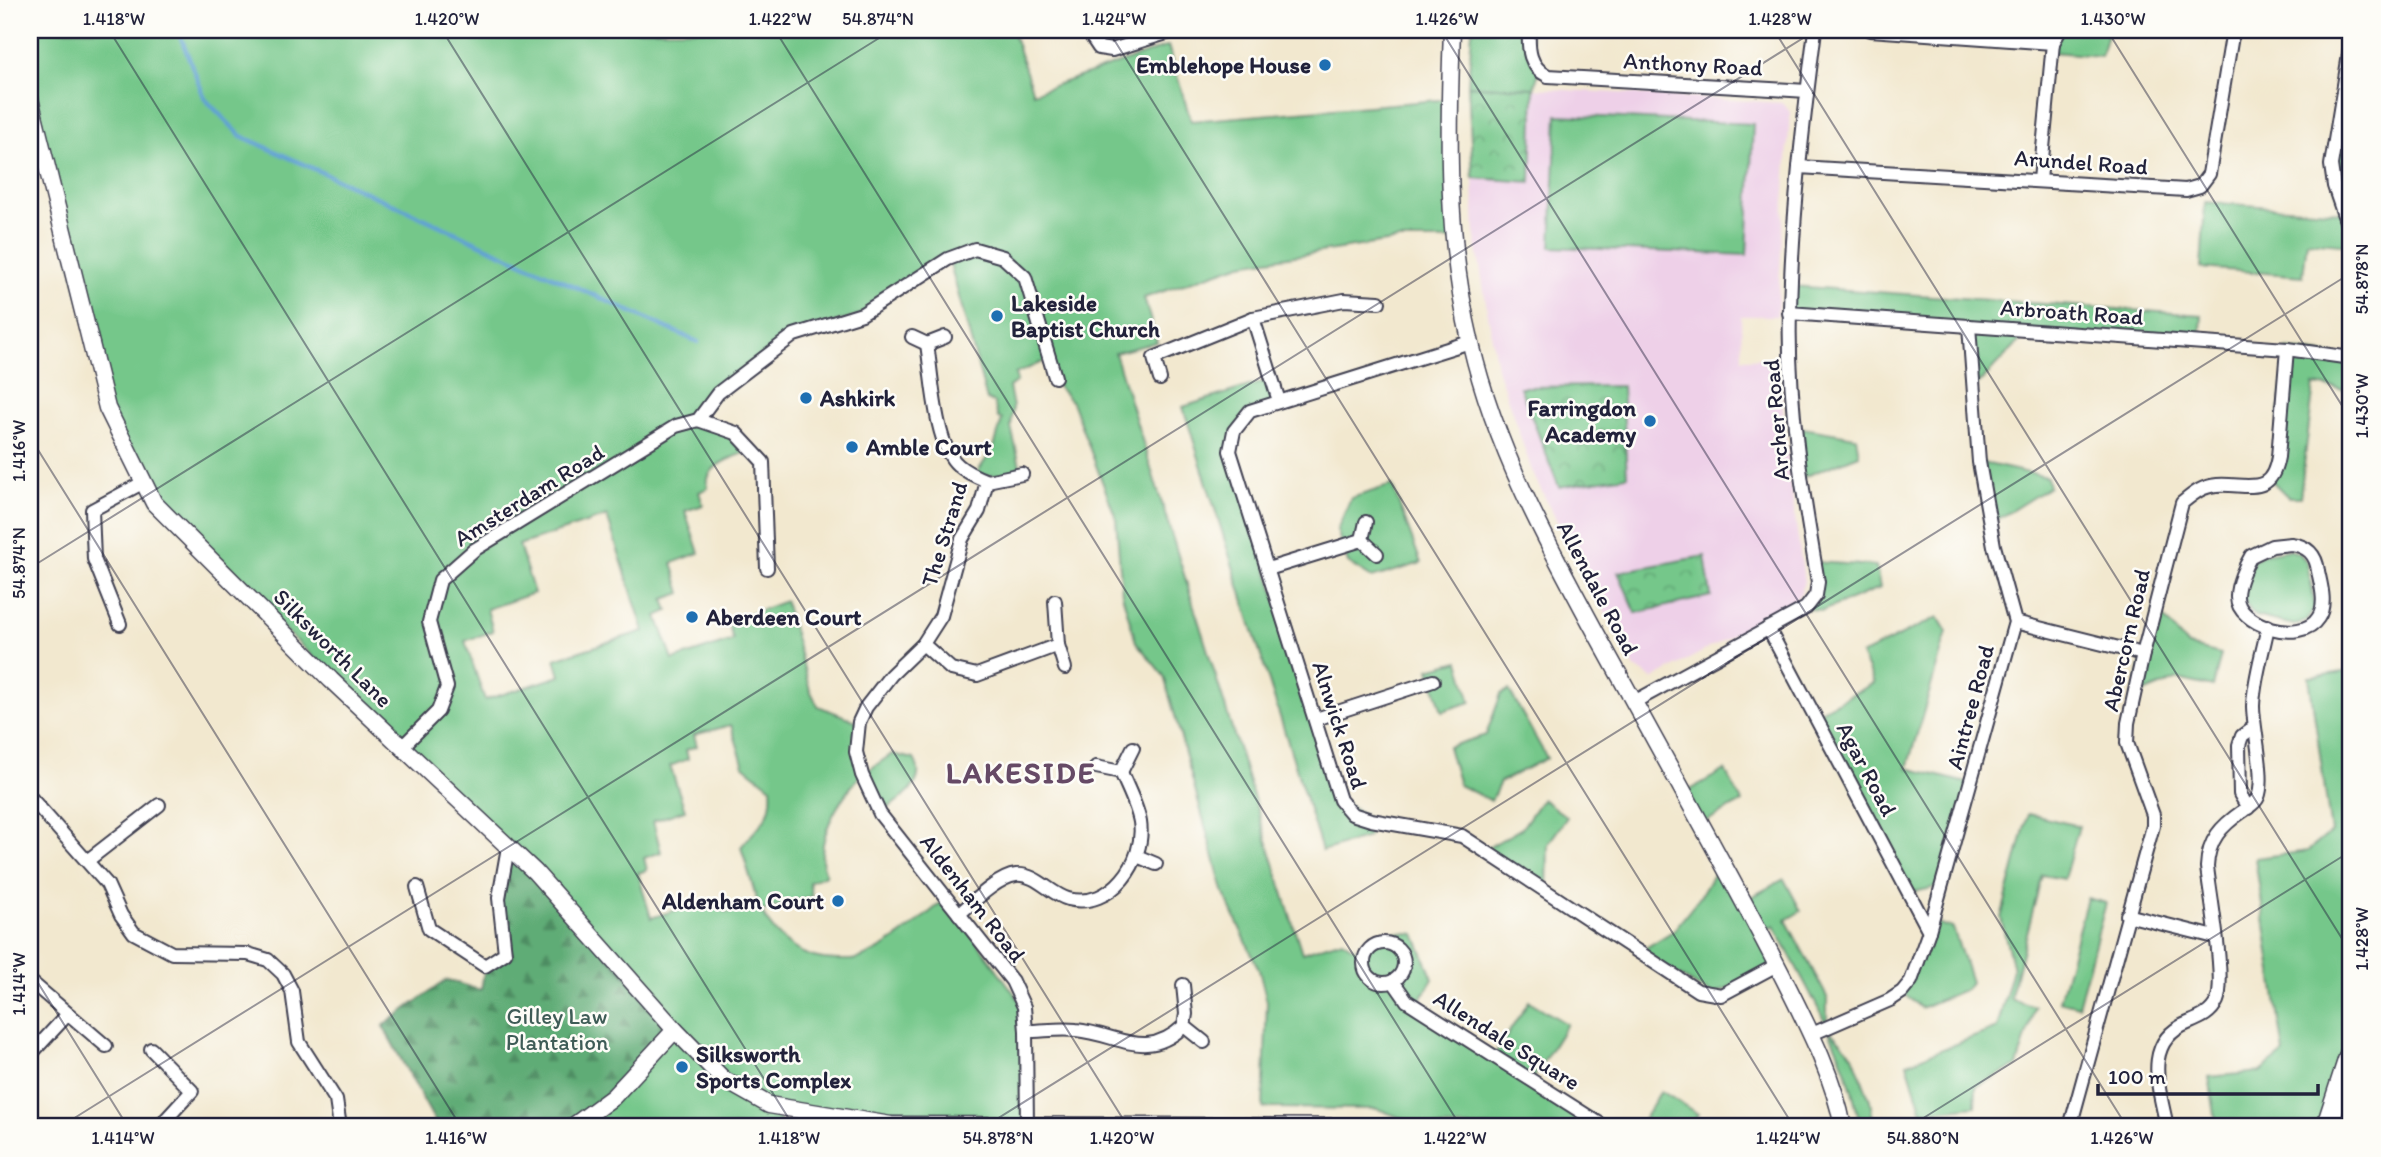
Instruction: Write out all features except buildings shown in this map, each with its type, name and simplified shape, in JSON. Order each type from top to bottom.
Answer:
[{"type":"highway","points":[[2327,1127],[2351,1053]]},
{"type":"street","points":[[1087,30],[1099,47],[1112,50],[1176,30]]},
{"type":"street","name":"Allendale Road","points":[[1452,30],[1450,99],[1453,240],[1470,342],[1481,384],[1507,456],[1549,547],[1812,1034],[1839,1108],[1843,1127]]},
{"type":"street","name":"Anthony Road","points":[[1529,30],[1530,59],[1539,72],[1548,76],[1807,92]]},
{"type":"street","name":"Archer Road","points":[[1634,702],[1806,608],[1816,595],[1818,582],[1802,489],[1791,369],[1789,313],[1799,167],[1815,30]]},
{"type":"street","points":[[1870,30],[2053,43]]},
{"type":"street","points":[[2040,180],[2053,43],[2060,30]]},
{"type":"street","name":"Arundel Road","points":[[1799,167],[2186,190],[2200,186],[2209,174],[2234,30]]},
{"type":"street","points":[[2351,42],[2331,165],[2334,186],[2351,236]]},
{"type":"street","name":"Silksworth Lane","points":[[30,99],[107,408],[154,502],[401,748],[535,872],[675,1030],[723,1079],[769,1105],[891,1125],[1382,1127]]},
{"type":"street","name":"Amsterdam Road","points":[[401,748],[438,711],[447,687],[429,622],[440,580],[474,550],[677,426],[698,420],[718,394],[794,335],[862,314],[948,260],[975,250],[1003,257],[1025,278],[1055,377]]},
{"type":"street","points":[[1160,379],[1154,358],[1253,318],[1344,300],[1379,302]]},
{"type":"street","name":"Arbroath Road","points":[[1789,313],[2287,349],[2351,358]]},
{"type":"street","points":[[1253,318],[1279,401]]},
{"type":"street","name":"Aintree Road","points":[[1812,1034],[1890,1000],[1902,992],[1911,981],[1929,931],[2015,622],[1994,546],[1979,461],[1969,326]]},
{"type":"street","points":[[912,337],[927,344],[945,337]]},
{"type":"street","name":"Alnwick Road","points":[[1470,342],[1250,411],[1234,431],[1230,451],[1340,800],[1352,814],[1371,820],[1462,836],[1698,991],[1721,995],[1777,965]]},
{"type":"street","name":"The Strand","points":[[866,707],[891,675],[923,644],[941,616],[962,539],[979,511],[987,481],[957,465],[946,450],[941,435],[927,344]]},
{"type":"street","name":"Abercorn Road","points":[[2070,1127],[2153,826],[2153,815],[2127,743],[2128,723],[2182,503],[2196,491],[2215,485],[2258,486],[2270,481],[2275,472],[2287,349]]},
{"type":"street","points":[[698,420],[736,433],[763,462],[767,568]]},
{"type":"street","points":[[987,481],[1022,474]]},
{"type":"street","points":[[120,624],[94,559],[92,510],[144,482]]},
{"type":"street","points":[[1362,540],[1366,522]]},
{"type":"street","points":[[1268,569],[1362,540]]},
{"type":"street","points":[[1362,540],[1377,554]]},
{"type":"street","points":[[2302,545],[2311,551],[2318,565],[2323,601],[2320,616],[2311,627],[2303,631],[2295,632],[2268,626],[2258,623],[2240,608],[2237,597],[2247,563],[2258,550],[2272,546],[2302,545]]},
{"type":"street","points":[[1055,601],[1058,645],[1065,668]]},
{"type":"street","points":[[2015,622],[2143,654]]},
{"type":"street","points":[[2167,1127],[2156,1073],[2162,1044],[2171,1032],[2201,1018],[2213,1009],[2221,988],[2208,853],[2215,837],[2226,823],[2258,799],[2261,785],[2254,727],[2254,691],[2268,626]]},
{"type":"street","name":"Agar Road","points":[[1768,628],[1929,931]]},
{"type":"street","points":[[923,644],[951,669],[977,675],[1058,645]]},
{"type":"street","points":[[1316,719],[1433,681]]},
{"type":"street","name":"Aldenham Road","points":[[866,707],[859,722],[856,752],[870,794],[880,814],[1012,981],[1024,1007],[1027,1031],[1027,1126]]},
{"type":"street","points":[[2248,808],[2240,794],[2239,745],[2242,736],[2254,727]]},
{"type":"street","points":[[958,914],[1002,879],[1015,875],[1032,878],[1066,899],[1090,901],[1115,886],[1126,874],[1140,846],[1140,820],[1121,772],[1133,748]]},
{"type":"street","points":[[1096,767],[1121,772]]},
{"type":"street","points":[[30,797],[107,884],[121,915],[134,933],[172,953],[248,954],[268,960],[283,974],[292,991],[299,1042],[336,1100],[340,1127]]},
{"type":"street","points":[[87,861],[159,805]]},
{"type":"street","points":[[417,887],[429,929],[485,966],[505,953],[499,898],[509,847]]},
{"type":"street","points":[[1137,856],[1156,864]]},
{"type":"street","points":[[2127,915],[2215,937]]},
{"type":"street","points":[[30,981],[106,1046]]},
{"type":"street","name":"Allendale Square","points":[[1393,981],[1407,1001],[1605,1127]]},
{"type":"street","points":[[1027,1031],[1075,1030],[1144,1045],[1172,1037],[1184,1026],[1186,1014],[1183,985]]},
{"type":"street","points":[[30,1055],[68,1014]]},
{"type":"street","points":[[1184,1026],[1204,1042]]},
{"type":"street","points":[[572,1127],[613,1097],[675,1030]]},
{"type":"street","points":[[151,1049],[192,1091],[159,1127]]},
{"type":"shaded area","name":"Farringdon Academy","points":[[1534,88],[1783,103],[1790,112],[1777,316],[1741,316],[1742,359],[1778,358],[1790,481],[1804,581],[1801,593],[1794,601],[1653,679],[1635,668],[1533,474],[1497,368],[1475,237],[1473,178],[1531,182]]},
{"type":"green space","points":[[30,30],[1012,30],[1033,93],[1168,46],[1191,121],[1450,99],[1453,240],[1399,240],[1241,264],[1144,298],[1157,342],[1115,353],[1302,953],[1342,940],[1360,952],[1372,939],[1384,933],[1415,934],[1433,979],[1416,1007],[1493,1057],[1529,1001],[1567,1024],[1531,1081],[1604,1127],[1424,1127],[1378,1109],[1263,1108],[1267,1002],[1259,970],[1223,891],[1164,676],[1136,642],[1122,594],[1116,518],[1072,402],[1058,387],[1049,359],[1015,374],[1017,381],[1009,387],[1013,407],[1011,427],[1022,474],[975,476],[994,447],[1002,419],[998,418],[994,403],[987,400],[949,260],[862,314],[794,335],[679,424],[711,423],[752,450],[715,467],[710,473],[708,488],[699,492],[703,505],[685,511],[699,553],[672,563],[681,593],[664,599],[668,611],[657,616],[673,660],[733,640],[728,622],[785,601],[810,690],[818,706],[859,722],[863,774],[892,754],[914,759],[918,768],[915,784],[880,814],[861,775],[841,801],[830,822],[822,854],[826,875],[809,882],[812,896],[761,911],[775,932],[792,948],[814,957],[853,960],[894,940],[946,899],[1024,1007],[1027,1126],[891,1125],[770,1106],[784,1127],[590,1127],[674,1029],[535,872],[154,503],[107,408],[30,99]],"holes":[[[607,516],[644,631],[555,659],[560,676],[485,700],[465,641],[493,631],[487,609],[534,593],[519,545]],[[731,725],[744,766],[771,787],[768,814],[741,847],[760,910],[726,912],[707,900],[651,918],[638,873],[647,870],[644,858],[661,852],[653,821],[685,810],[670,766],[688,759],[686,750],[697,746],[694,735]]]},
{"type":"green space","points":[[1472,30],[1529,30],[1539,72],[1534,88],[1468,86]]},
{"type":"green space","points":[[2055,30],[2108,30],[2101,56],[2052,52]]},
{"type":"green space","points":[[2351,42],[2351,245],[2307,241],[2303,276],[2201,268],[2205,202],[2342,212],[2334,186]]},
{"type":"green space","points":[[1468,86],[1534,88],[1531,182],[1473,178]]},
{"type":"green space","points":[[1557,115],[1753,124],[1747,255],[1551,247]]},
{"type":"green space","points":[[1791,286],[2202,315],[2200,343],[2029,331],[1972,391],[1969,326],[1789,313]]},
{"type":"green space","points":[[2287,349],[2351,358],[2351,391],[2314,385],[2300,497],[2288,497],[2271,480]]},
{"type":"green space","points":[[1272,379],[1279,401],[1249,411],[1230,451],[1340,800],[1371,820],[1368,837],[1322,851],[1183,407]]},
{"type":"green space","points":[[1622,386],[1627,476],[1559,487],[1520,387]]},
{"type":"green space","points":[[1797,427],[1856,437],[1859,455],[1801,478]]},
{"type":"green space","points":[[1979,462],[2047,477],[2049,487],[1990,524]]},
{"type":"green space","points":[[1392,485],[1421,563],[1372,578],[1348,563],[1337,530],[1351,498]]},
{"type":"green space","points":[[2289,550],[2299,553],[2307,562],[2315,607],[2308,619],[2294,625],[2255,616],[2243,596],[2253,561],[2264,554]]},
{"type":"green space","points":[[1705,556],[1711,596],[1636,613],[1618,572]]},
{"type":"green space","points":[[1814,562],[1876,566],[1880,588],[1822,611],[1806,608],[1816,595]]},
{"type":"green space","points":[[2155,608],[2188,646],[2221,654],[2213,687],[2178,679],[2133,697]]},
{"type":"green space","points":[[1938,617],[1947,632],[1907,768],[1971,784],[1942,886],[1909,893],[1814,714],[1874,683],[1861,655]]},
{"type":"green space","points":[[1459,661],[1471,702],[1442,711],[1429,669]]},
{"type":"green space","points":[[2351,671],[2351,1030],[2320,1127],[2217,1127],[2209,1077],[2260,1072],[2284,1053],[2255,858],[2308,851],[2331,832],[2309,677]]},
{"type":"green space","points":[[1509,690],[1547,758],[1500,782],[1491,801],[1459,785],[1448,747],[1486,735],[1501,694]]},
{"type":"green space","points":[[1725,770],[1742,802],[1701,824],[1684,793]]},
{"type":"green space","points":[[1542,799],[1567,817],[1548,844],[1547,892],[1484,850],[1522,828]]},
{"type":"green space","points":[[2028,814],[2079,826],[2064,879],[2042,875],[2010,999],[2035,1007],[2017,1066],[1976,1086],[1975,1106],[1922,1112],[1907,1063],[1997,1028],[2013,969],[2001,918]]},
{"type":"green space","name":"Gilley Law Plantation","points":[[508,847],[675,1030],[572,1127],[438,1127],[383,1026],[446,980],[481,990],[485,966],[505,953],[499,898]]},
{"type":"green space","points":[[1721,861],[1744,901],[1784,879],[1801,911],[1786,920],[1827,997],[1827,1027],[1774,926],[1760,932],[1777,965],[1713,995],[1639,952],[1673,931],[1700,897]]},
{"type":"green space","points":[[2087,898],[2106,903],[2078,1006],[2059,1001]]},
{"type":"green space","points":[[1932,922],[1953,928],[1971,982],[1966,989],[1921,1008],[1902,992]]},
{"type":"green space","points":[[1827,1027],[1853,1055],[1870,1100],[1874,1127],[1860,1127],[1847,1074]]},
{"type":"green space","points":[[1661,1091],[1698,1114],[1689,1127],[1639,1127]]},
{"type":"waterway","points":[[178,30],[205,99],[241,136],[698,342]]},
{"type":"place","name":"Emblehope House","points":[[1325,65]]},
{"type":"place","name":"Lakeside Baptist Church","points":[[997,316]]},
{"type":"place","name":"Ashkirk","points":[[806,398]]},
{"type":"place","name":"Farringdon Academy","points":[[1650,421]]},
{"type":"place","name":"Amble Court","points":[[852,447]]},
{"type":"place","name":"Aberdeen Court","points":[[692,617]]},
{"type":"place","name":"Aldenham Court","points":[[838,901]]},
{"type":"place","name":"Silksworth Sports Complex","points":[[682,1067]]},
{"type":"district","name":"LAKESIDE","points":[[1021,772]]}]
